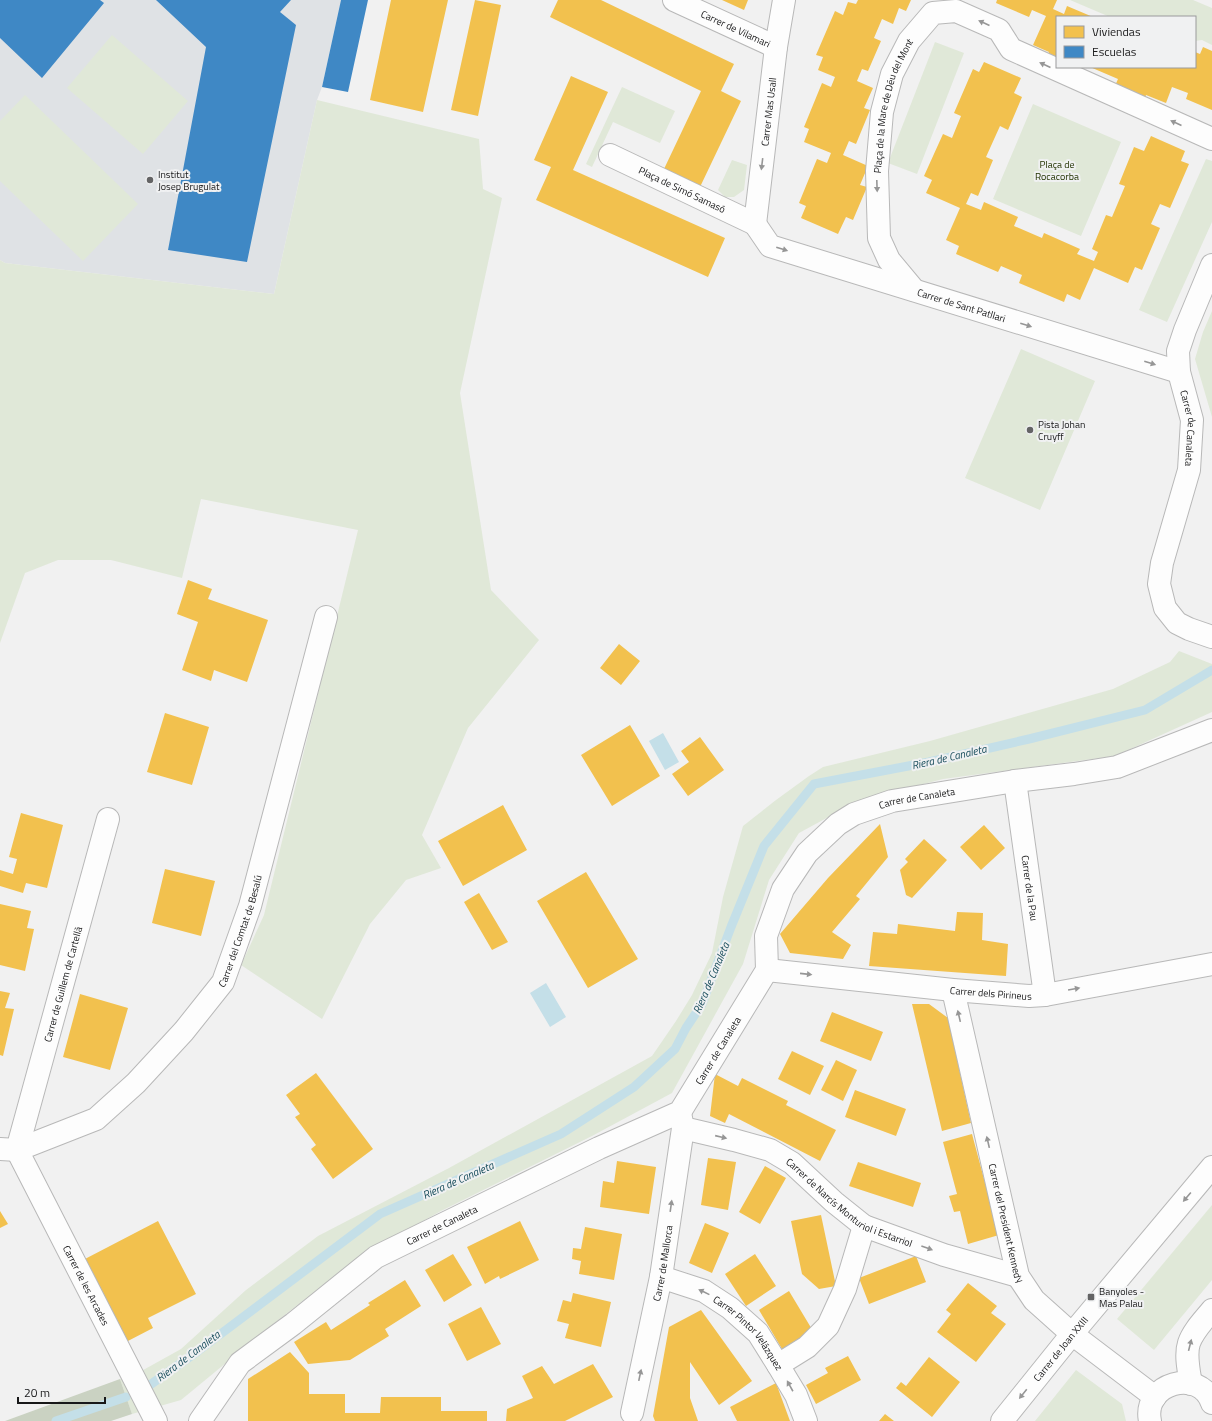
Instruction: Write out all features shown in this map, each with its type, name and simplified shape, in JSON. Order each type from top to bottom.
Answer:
[{"type":"street","name":"Carrer de Vilamari","points":[[674,0],[776,47]]},
{"type":"street","name":"Carrer Mas Usall","points":[[755,224],[776,47],[784,0]]},
{"type":"street","name":"Plaça de la Mare de Déu del Mont","points":[[914,290],[889,260],[879,238],[877,171],[882,112],[892,74],[909,41],[933,13],[956,11],[999,30],[1011,49],[1212,139]]},
{"type":"street","name":"Plaça de Simó Samasó","points":[[610,155],[755,224]]},
{"type":"street","name":"Carrer de Sant Patllari","points":[[755,224],[770,246],[1179,372]]},
{"type":"street","name":"Carrer de Canaleta","points":[[1212,265],[1185,330],[1178,351],[1179,372],[1192,420],[1189,470],[1162,563],[1160,584],[1165,608],[1177,623],[1189,630],[1212,637]]},
{"type":"street","name":"Carrer del Comtat de Besalú","points":[[8,1149],[96,1118],[136,1083],[184,1031],[223,982],[250,906],[326,617]]},
{"type":"street","name":"Carrer de Canaleta","points":[[200,1421],[240,1363],[293,1324],[376,1256],[599,1148],[681,1120],[767,970],[766,936],[783,889],[808,853],[838,824],[854,814],[892,801],[1015,781],[1118,767],[1212,730]]},
{"type":"street","name":"Carrer de la Pau","points":[[1015,781],[1045,994]]},
{"type":"street","name":"Carrer de Guillem de Cartellà","points":[[8,1149],[108,820]]},
{"type":"street","name":"Carrer dels Pirineus","points":[[767,970],[953,990],[1029,996],[1212,964]]},
{"type":"street","name":"Carrer del President Kennedy","points":[[953,990],[1018,1276],[1034,1300],[1072,1334],[1155,1397]]},
{"type":"street","name":"Carrer de Narcís Monturiol i Estarriol","points":[[681,1120],[734,1140],[770,1150],[792,1163],[834,1202],[864,1226],[944,1255],[1018,1276]]},
{"type":"street","name":"Carrer de Mallorca","points":[[628,1418],[661,1277],[681,1120]]},
{"type":"street","name":"Carrer de les Arcades","points":[[8,1149],[156,1421]]},
{"type":"street","name":"Carrer de Joan XXIII","points":[[1002,1421],[1072,1334],[1212,1167]]},
{"type":"street","points":[[778,1364],[807,1347],[828,1326],[845,1289],[864,1226]]},
{"type":"street","name":"Carrer Pintor Velázquez","points":[[661,1277],[704,1291],[730,1308],[758,1333],[796,1395],[806,1421]]},
{"type":"street","points":[[1191,1384],[1188,1364],[1189,1344],[1199,1326],[1212,1310]]},
{"type":"street","points":[[1150,1421],[1151,1406],[1157,1394],[1167,1386],[1178,1382],[1191,1384],[1202,1390],[1211,1399],[1212,1403]]},
{"type":"shaded area","name":"Institut Josep Brugulat","points":[[0,0],[341,0],[274,294],[5,263],[0,260]]},
{"type":"green space","points":[[1070,0],[1193,0],[1212,8],[1212,45],[1202,40],[1196,41],[1196,16],[1108,16]]},
{"type":"green space","points":[[112,35],[188,101],[143,154],[67,88]]},
{"type":"green space","points":[[935,42],[964,53],[917,174],[888,163]]},
{"type":"green space","points":[[622,87],[675,111],[660,143],[613,122],[592,167],[586,164]]},
{"type":"green space","points":[[25,95],[138,204],[83,261],[0,181],[0,121]]},
{"type":"green space","points":[[317,100],[479,139],[483,189],[502,198],[460,393],[491,590],[539,640],[468,728],[422,835],[441,868],[406,880],[370,924],[322,1019],[241,965],[264,915],[358,530],[201,499],[182,578],[111,560],[58,560],[25,573],[0,643],[0,260],[5,263],[274,294]]},
{"type":"green space","name":"Plaça de Rocacorba","points":[[1033,104],[1121,142],[1081,236],[993,199]]},
{"type":"green space","points":[[1206,159],[1212,161],[1212,222],[1167,322],[1139,310]]},
{"type":"green space","points":[[732,160],[747,165],[744,190],[734,197],[725,197],[718,190]]},
{"type":"green space","points":[[1212,311],[1212,417],[1195,359],[1203,332]]},
{"type":"green space","name":"Pista Johan Cruyff","points":[[1021,349],[1095,381],[1040,510],[965,478]]},
{"type":"green space","points":[[1179,651],[1212,664],[1212,712],[1115,756],[943,779],[858,801],[799,833],[769,880],[743,964],[672,1093],[592,1136],[441,1211],[359,1257],[272,1325],[181,1400],[132,1414],[120,1379],[136,1374],[181,1349],[246,1290],[318,1236],[449,1168],[652,1056],[692,995],[712,953],[723,897],[743,826],[776,800],[823,767],[930,741],[1113,689],[1170,662]]},
{"type":"green space","points":[[1212,1205],[1212,1280],[1154,1350],[1117,1319]]},
{"type":"green space","points":[[1076,1370],[1122,1404],[1126,1421],[1035,1421]]},
{"type":"green space","points":[[120,1379],[132,1414],[111,1421],[5,1421]]},
{"type":"water","points":[[663,733],[679,762],[665,770],[649,741]]},
{"type":"water","points":[[546,983],[566,1017],[550,1027],[530,993]]},
{"type":"building: Viviendas","points":[[391,0],[448,0],[423,112],[370,100]]},
{"type":"building: Viviendas","points":[[475,0],[501,5],[478,116],[451,110]]},
{"type":"building: Viviendas","points":[[558,0],[601,0],[734,64],[721,91],[741,101],[700,187],[664,169],[701,91],[550,17]]},
{"type":"building: Viviendas","points":[[722,0],[748,0],[744,10]]},
{"type":"building: Viviendas","points":[[858,0],[911,0],[906,11],[899,8],[893,24],[882,19],[874,38],[881,41],[868,71],[862,69],[857,81],[873,88],[864,108],[870,110],[856,144],[849,141],[843,155],[868,166],[860,185],[867,187],[853,220],[846,217],[838,234],[801,218],[806,206],[799,203],[817,159],[827,163],[831,153],[804,142],[809,129],[804,127],[822,83],[831,87],[835,77],[818,70],[823,57],[816,55],[835,11],[843,15],[848,2],[856,4]]},
{"type":"building: Viviendas","points":[[997,0],[1057,0],[1053,9],[1064,14],[1067,6],[1091,16],[1056,16],[1056,61],[1047,57],[1049,52],[1033,45],[1046,16],[1032,10],[1029,17],[996,3]]},
{"type":"building: Viviendas","points":[[1203,47],[1212,51],[1212,110],[1186,99],[1188,93],[1172,87],[1166,103],[1146,95],[1144,101],[1114,88],[1118,79],[1092,68],[1196,68],[1196,52],[1200,54]]},
{"type":"building: Viviendas","points":[[984,62],[1021,78],[1014,93],[1022,97],[1008,130],[1000,126],[986,157],[993,160],[978,196],[971,193],[966,204],[981,210],[984,202],[1018,217],[1014,226],[1042,238],[1044,233],[1080,249],[1077,254],[1094,261],[1098,252],[1092,249],[1106,215],[1112,217],[1125,186],[1119,184],[1134,147],[1144,151],[1151,136],[1185,151],[1181,161],[1189,164],[1170,208],[1160,204],[1151,224],[1160,228],[1142,270],[1135,267],[1128,283],[1094,268],[1080,300],[1067,294],[1064,302],[1019,283],[1022,275],[1001,266],[998,272],[956,254],[959,246],[946,240],[960,208],[926,193],[932,180],[924,176],[943,134],[952,138],[961,116],[954,113],[973,69],[979,72]]},
{"type":"building: Viviendas","points":[[571,76],[608,92],[573,170],[725,238],[708,277],[536,200],[551,167],[534,160]]},
{"type":"building: Viviendas","points":[[188,580],[212,589],[208,599],[268,620],[247,682],[214,670],[211,681],[182,670],[198,622],[177,614]]},
{"type":"building: Viviendas","points":[[619,644],[640,661],[621,685],[600,668]]},
{"type":"building: Viviendas","points":[[165,713],[209,727],[192,785],[147,772]]},
{"type":"building: Viviendas","points":[[630,725],[660,776],[612,806],[581,755]]},
{"type":"building: Viviendas","points":[[700,737],[724,770],[688,796],[672,774],[689,762],[681,751]]},
{"type":"building: Viviendas","points":[[503,805],[527,850],[463,886],[438,841]]},
{"type":"building: Viviendas","points":[[21,813],[63,825],[47,888],[26,883],[23,893],[0,886],[0,870],[13,874],[17,859],[9,857]]},
{"type":"building: Viviendas","points":[[880,824],[888,857],[856,896],[860,899],[832,932],[851,945],[843,959],[790,953],[780,934],[828,878]]},
{"type":"building: Viviendas","points":[[984,825],[1005,848],[981,870],[960,847]]},
{"type":"building: Viviendas","points":[[924,839],[947,860],[912,898],[906,895],[900,870],[908,862],[905,859]]},
{"type":"building: Viviendas","points":[[165,869],[215,881],[201,936],[152,923]]},
{"type":"building: Viviendas","points":[[586,872],[638,959],[588,988],[537,901]]},
{"type":"building: Viviendas","points":[[479,893],[508,942],[492,950],[464,902]]},
{"type":"building: Viviendas","points":[[0,904],[31,911],[27,928],[34,929],[25,971],[0,965]]},
{"type":"building: Viviendas","points":[[957,912],[983,913],[982,940],[1008,944],[1006,976],[869,966],[873,932],[897,934],[898,924],[955,931]]},
{"type":"building: Viviendas","points":[[0,991],[10,993],[5,1008],[14,1009],[3,1056],[0,1055]]},
{"type":"building: Viviendas","points":[[80,994],[128,1008],[110,1070],[63,1057]]},
{"type":"building: Viviendas","points":[[912,1004],[929,1004],[948,1018],[971,1123],[942,1131]]},
{"type":"building: Viviendas","points":[[832,1012],[883,1032],[871,1061],[820,1041]]},
{"type":"building: Viviendas","points":[[792,1051],[824,1066],[810,1095],[778,1079]]},
{"type":"building: Viviendas","points":[[836,1060],[857,1070],[843,1101],[821,1090]]},
{"type":"building: Viviendas","points":[[316,1073],[373,1149],[333,1179],[311,1149],[316,1145],[295,1117],[300,1114],[286,1095]]},
{"type":"building: Viviendas","points":[[715,1074],[738,1086],[742,1078],[788,1101],[786,1105],[836,1130],[820,1161],[729,1114],[725,1123],[710,1116]]},
{"type":"building: Viviendas","points":[[855,1090],[906,1109],[896,1136],[845,1117]]},
{"type":"building: Viviendas","points":[[972,1134],[999,1235],[968,1244],[960,1211],[954,1212],[949,1196],[957,1194],[943,1142]]},
{"type":"building: Viviendas","points":[[708,1158],[736,1162],[728,1210],[701,1205]]},
{"type":"building: Viviendas","points":[[617,1161],[656,1167],[649,1214],[600,1207],[603,1181],[614,1183]]},
{"type":"building: Viviendas","points":[[858,1162],[921,1183],[913,1207],[849,1186]]},
{"type":"building: Viviendas","points":[[765,1166],[786,1178],[760,1224],[739,1212]]},
{"type":"building: Viviendas","points":[[0,1211],[8,1224],[0,1228]]},
{"type":"building: Viviendas","points":[[821,1215],[836,1286],[819,1289],[802,1274],[791,1221]]},
{"type":"building: Viviendas","points":[[158,1221],[196,1294],[148,1318],[153,1328],[126,1342],[83,1260]]},
{"type":"building: Viviendas","points":[[520,1221],[539,1260],[500,1279],[499,1276],[485,1284],[467,1247]]},
{"type":"building: Viviendas","points":[[705,1223],[729,1233],[712,1273],[689,1263]]},
{"type":"building: Viviendas","points":[[585,1227],[622,1234],[614,1280],[579,1274],[581,1261],[572,1259],[573,1248],[581,1249]]},
{"type":"building: Viviendas","points":[[453,1254],[472,1285],[444,1302],[425,1270]]},
{"type":"building: Viviendas","points":[[755,1254],[776,1286],[746,1306],[725,1274]]},
{"type":"building: Viviendas","points":[[916,1256],[926,1282],[869,1304],[859,1278]]},
{"type":"building: Viviendas","points":[[405,1280],[421,1306],[385,1329],[389,1336],[350,1360],[308,1364],[294,1342],[326,1322],[331,1330],[370,1305],[368,1303]]},
{"type":"building: Viviendas","points":[[968,1283],[997,1306],[991,1313],[1006,1324],[976,1362],[937,1332],[951,1314],[946,1310]]},
{"type":"building: Viviendas","points":[[789,1291],[813,1331],[782,1349],[759,1310]]},
{"type":"building: Viviendas","points":[[573,1293],[611,1302],[601,1347],[565,1338],[569,1324],[557,1321],[563,1300],[571,1302]]},
{"type":"building: Viviendas","points":[[481,1307],[501,1344],[467,1361],[448,1324]]},
{"type":"building: Viviendas","points":[[701,1310],[752,1381],[719,1405],[690,1362],[690,1398],[698,1421],[655,1421],[653,1416],[669,1327]]},
{"type":"building: Viviendas","points":[[290,1352],[309,1373],[309,1394],[345,1394],[345,1413],[380,1413],[381,1397],[441,1397],[441,1411],[487,1411],[487,1421],[248,1421],[248,1379]]},
{"type":"building: Viviendas","points":[[848,1356],[861,1380],[816,1404],[806,1385],[828,1373],[825,1368]]},
{"type":"building: Viviendas","points":[[929,1357],[960,1382],[932,1417],[896,1388],[901,1382],[906,1386]]},
{"type":"building: Viviendas","points":[[593,1364],[613,1397],[565,1421],[506,1421],[507,1409],[533,1398],[522,1376],[542,1366],[554,1384]]},
{"type":"building: Viviendas","points":[[776,1383],[790,1421],[737,1421],[730,1407]]},
{"type":"building: Viviendas","points":[[885,1414],[894,1421],[879,1421]]},
{"type":"building: Escuelas","points":[[0,0],[100,0],[104,3],[42,78],[0,38]]},
{"type":"building: Escuelas","points":[[156,0],[291,0],[280,12],[296,25],[247,262],[168,250],[206,47]]},
{"type":"building: Escuelas","points":[[341,0],[368,0],[348,92],[322,87]]},
{"type":"waterway","name":"Riera de Canaleta","points":[[147,1387],[198,1351],[380,1214],[561,1134],[634,1087],[675,1049],[686,1028],[702,1004],[764,846],[814,784],[929,762],[1145,710],[1212,670]]},
{"type":"waterway","points":[[56,1421],[126,1397]]},
{"type":"place","name":"Institut Josep Brugulat","points":[[150,180]]},
{"type":"place","name":"Pista Johan Cruyff","points":[[1030,430]]},
{"type":"place","name":"Banyoles - Mas Palau","points":[[1091,1297]]}]
